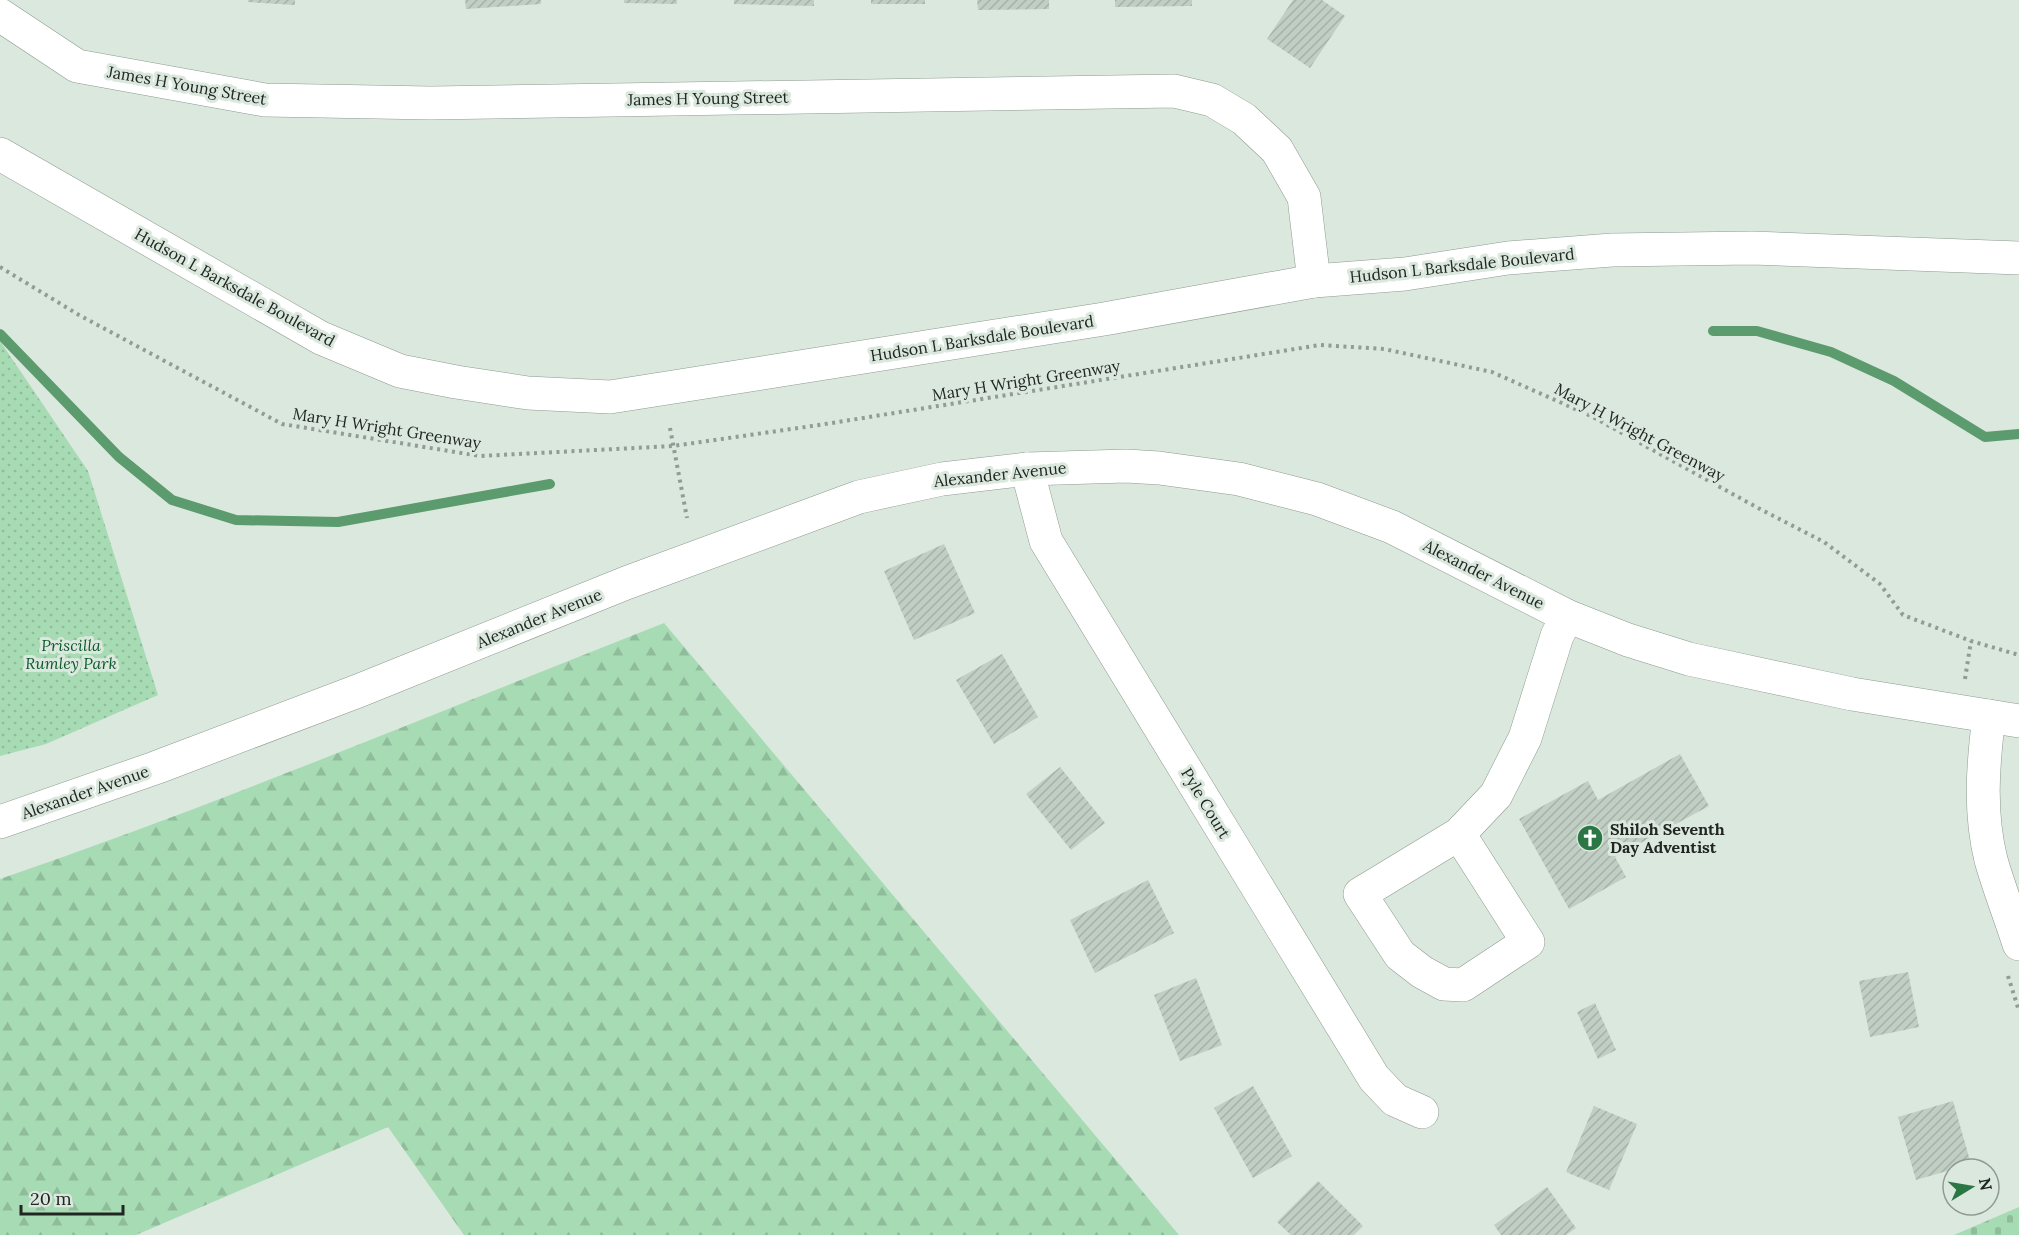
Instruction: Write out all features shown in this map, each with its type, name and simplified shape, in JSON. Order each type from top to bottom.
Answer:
[{"type":"street","name":"James H Young Street","points":[[9,12],[77,66],[265,100],[431,103],[1174,91],[1212,100],[1244,119],[1277,150],[1304,197],[1314,281]]},
{"type":"street","name":"Hudson L Barksdale Boulevard","points":[[0,154],[321,338],[400,371],[528,393],[610,397],[1093,321],[1314,281],[1405,274],[1508,258],[1612,250],[1752,248],[2019,258]]},
{"type":"street","name":"Alexander Avenue","points":[[0,822],[144,772],[358,691],[626,583],[859,497],[942,479],[1027,469],[1096,466],[1159,468],[1239,479],[1317,499],[1392,527],[1567,616],[1628,640],[1731,669],[1852,694],[2004,719]]},
{"type":"street","name":"Pyle Court","points":[[1027,469],[1046,541],[1368,1068],[1384,1090],[1395,1100],[1422,1113]]},
{"type":"street","points":[[1459,834],[1528,942],[1463,985],[1444,984],[1422,972],[1400,955],[1360,894],[1459,834],[1496,795],[1525,738],[1557,636],[1567,616]]},
{"type":"street","points":[[2004,719],[1984,764],[1984,815],[1991,859],[2019,944]]},
{"type":"path","name":"Mary H Wright Greenway","points":[[0,267],[79,315],[282,424],[480,456],[673,446],[1320,345],[1384,349],[1492,372],[1591,416],[1824,542],[1880,584],[1903,615],[1971,641],[2019,655]]},
{"type":"path","points":[[670,428],[687,518]]},
{"type":"green space","name":"Priscilla Rumley Park","points":[[0,341],[88,471],[158,695],[46,744],[0,756]]},
{"type":"green space","points":[[664,623],[1179,1235],[464,1235],[388,1127],[136,1235],[0,1235],[0,879],[167,819],[333,755]]},
{"type":"green space","points":[[2019,1207],[2019,1235],[1954,1235],[1996,1217],[2001,1217],[2001,1215]]},
{"type":"building","points":[[248,0],[295,0],[295,5],[248,2]]},
{"type":"building","points":[[465,0],[541,0],[541,4],[466,9]]},
{"type":"building","points":[[624,0],[677,0],[677,4],[624,3]]},
{"type":"building","points":[[734,0],[814,0],[814,6],[734,4]]},
{"type":"building","points":[[871,0],[925,0],[925,4],[871,4]]},
{"type":"building","points":[[977,0],[1049,0],[1049,9],[978,10]]},
{"type":"building","points":[[1115,0],[1192,0],[1192,6],[1115,7]]},
{"type":"building","points":[[1293,0],[1322,0],[1345,16],[1310,68],[1267,39]]},
{"type":"building","points":[[944,544],[975,613],[914,640],[884,571]]},
{"type":"building","points":[[1002,654],[1038,717],[994,744],[956,680]]},
{"type":"building","name":"Shiloh Seventh Day Adventist","points":[[1680,754],[1709,806],[1615,857],[1626,877],[1569,909],[1519,819],[1588,781],[1598,800]]},
{"type":"building","points":[[1060,767],[1105,823],[1071,850],[1026,794]]},
{"type":"building","points":[[1148,880],[1174,933],[1095,973],[1070,920]]},
{"type":"building","points":[[1908,972],[1919,1027],[1870,1037],[1859,981]]},
{"type":"building","points":[[1196,978],[1222,1045],[1180,1061],[1154,995]]},
{"type":"building","points":[[1595,1003],[1616,1050],[1598,1059],[1577,1012]]},
{"type":"building","points":[[1253,1086],[1292,1156],[1253,1178],[1214,1108]]},
{"type":"building","points":[[1953,1101],[1969,1157],[1941,1157],[1941,1173],[1916,1180],[1898,1117]]},
{"type":"building","points":[[1594,1106],[1637,1124],[1609,1190],[1566,1172]]},
{"type":"building","points":[[1318,1181],[1363,1226],[1354,1235],[1291,1235],[1277,1222]]},
{"type":"building","points":[[1547,1187],[1576,1228],[1566,1235],[1501,1235],[1494,1225]]},
{"type":"waterway","points":[[1713,331],[1757,331],[1831,352],[1894,381],[1985,437],[2019,434]]},
{"type":"waterway","points":[[0,334],[119,457],[172,500],[236,520],[338,522],[550,484]]},
{"type":"place","name":"Shiloh Seventh Day Adventist","points":[[1590,838]]}]
